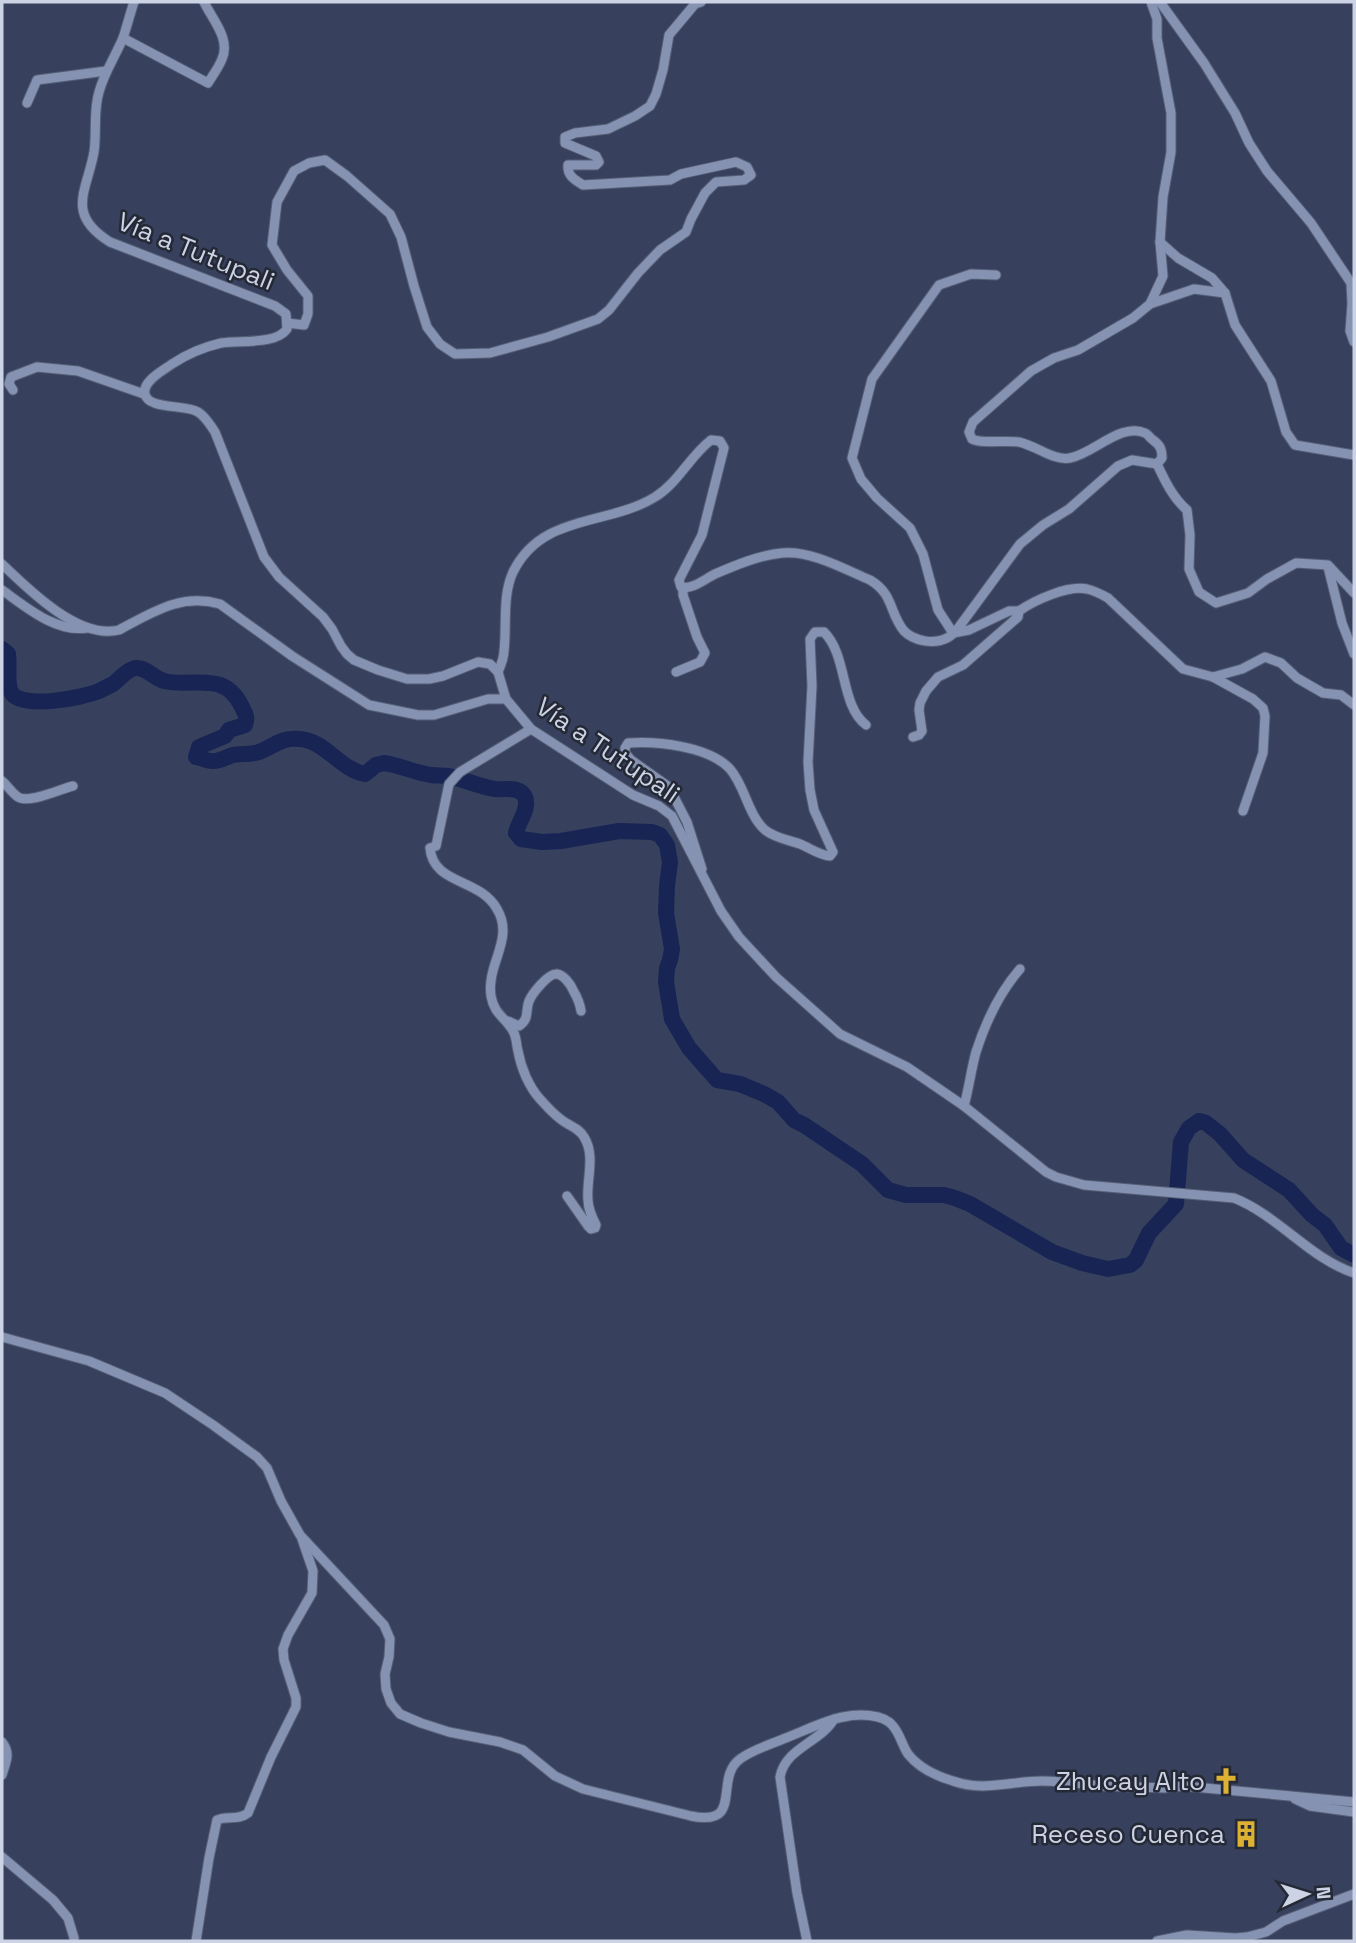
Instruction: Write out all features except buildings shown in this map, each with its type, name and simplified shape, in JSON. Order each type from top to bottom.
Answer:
[{"type":"street","name":"Vía a Tutupali","points":[[134,2],[123,38],[106,71],[98,96],[94,152],[81,196],[87,219],[101,236],[110,242],[279,308],[286,314],[288,323],[285,332],[274,338],[222,343],[191,353],[150,380],[145,394]]},
{"type":"street","points":[[123,38],[208,83],[223,57],[225,45],[204,2]]},
{"type":"street","points":[[288,323],[304,326],[308,314],[308,296],[287,270],[272,244],[277,202],[295,171],[309,163],[325,160],[390,214],[401,237],[428,327],[440,344],[455,354],[490,353],[548,337],[597,319],[610,310],[638,272],[660,250],[686,232],[705,192],[716,182],[744,180],[751,176],[747,167],[736,162],[681,174],[670,180],[583,185],[572,178],[568,170],[568,165],[596,165],[599,162],[596,156],[565,143],[565,137],[575,133],[608,129],[650,106],[663,70],[669,35],[695,4],[701,2]]},
{"type":"street","points":[[1150,304],[1163,276],[1160,242],[1163,197],[1171,152],[1171,113],[1157,38],[1157,19],[1151,2]]},
{"type":"street","points":[[1160,2],[1223,93],[1266,172],[1311,223],[1351,283],[1350,331],[1354,342]]},
{"type":"street","points":[[27,103],[37,80],[106,71]]},
{"type":"street","points":[[1160,242],[1178,258],[1212,278],[1225,293],[1235,325],[1271,381],[1286,432],[1294,445],[1354,455]]},
{"type":"street","points":[[953,633],[938,610],[923,554],[910,528],[860,479],[852,458],[872,379],[939,285],[971,274],[996,275]]},
{"type":"street","points":[[1157,464],[1162,458],[1162,451],[1159,444],[1145,433],[1124,432],[1087,453],[1062,458],[1022,443],[978,442],[972,439],[969,432],[973,422],[1031,371],[1054,358],[1078,350],[1133,318],[1150,304],[1194,289],[1225,293]]},
{"type":"street","points":[[13,390],[9,384],[11,377],[37,367],[78,372],[145,394],[149,401],[155,404],[192,409],[207,420],[215,432],[264,557],[279,576],[323,617],[341,646],[354,660],[407,679],[443,676],[478,662],[489,664],[498,671],[504,654],[507,589],[525,554],[547,536],[567,525],[627,510],[657,496],[705,445],[711,440],[717,440],[722,443],[723,449],[702,535],[679,580],[697,637],[705,653],[700,662],[676,672]]},
{"type":"street","points":[[683,588],[757,559],[798,553],[814,557],[879,585],[888,597],[904,631],[913,637],[934,642],[953,633],[1020,544],[1030,536],[1069,509],[1118,466],[1132,460],[1157,464]]},
{"type":"street","points":[[1157,464],[1179,503],[1188,510],[1189,569],[1199,592],[1216,603],[1248,593],[1296,563],[1328,565],[1354,593]]},
{"type":"street","points":[[2,564],[38,597],[62,614],[100,632],[120,630],[185,600],[207,600],[220,604],[292,656],[369,705],[426,715],[488,699],[506,699]]},
{"type":"street","points":[[1328,565],[1342,623],[1354,654]]},
{"type":"street","points":[[953,633],[969,630],[1009,611],[1019,611],[1032,601],[1052,594],[1084,588],[1108,598],[1183,669],[1213,677],[1263,708],[1263,753],[1243,811]]},
{"type":"street","points":[[2,590],[30,610],[62,626],[88,628]]},
{"type":"street","points":[[913,737],[922,731],[919,710],[926,691],[938,677],[962,665],[1018,617],[1019,611]]},
{"type":"street","points":[[702,877],[703,869],[687,822],[668,787],[631,760],[625,753],[628,743],[664,744],[713,757],[730,769],[764,829],[779,838],[830,856],[832,848],[814,810],[808,762],[812,686],[810,639],[815,632],[824,632],[829,637],[859,720],[866,725]]},
{"type":"street","points":[[1213,677],[1242,669],[1265,657],[1281,663],[1297,678],[1323,693],[1341,695],[1354,705]]},
{"type":"street","name":"Vía a Tutupali","points":[[498,671],[506,699],[531,729],[633,795],[659,806],[672,816],[702,877],[739,937],[776,976],[840,1034],[907,1067],[964,1106],[1046,1172],[1056,1177],[1095,1186],[1234,1198],[1278,1222],[1334,1264],[1354,1273]]},
{"type":"street","points":[[531,729],[456,775],[449,784],[436,846],[429,848],[434,864],[441,872],[482,891],[498,910],[505,927],[490,986],[495,1010],[515,1033],[531,1088],[549,1108],[585,1138],[589,1148],[588,1202],[595,1228],[588,1226],[567,1196]]},
{"type":"street","points":[[2,780],[18,797],[24,799],[72,786]]},
{"type":"street","points":[[964,1106],[976,1054],[989,1016],[1007,984],[1020,969]]},
{"type":"street","points":[[503,1019],[519,1026],[524,1024],[530,999],[548,978],[555,974],[570,985],[580,1002],[581,1011]]},
{"type":"street","points":[[2,1337],[89,1361],[165,1393],[257,1457],[267,1468],[300,1535],[313,1571],[312,1593],[288,1634],[283,1649],[296,1707],[271,1756],[247,1813],[241,1818],[217,1820],[196,1941]]},
{"type":"street","points":[[300,1535],[384,1625],[390,1639],[385,1674],[386,1689],[391,1703],[400,1714],[449,1732],[500,1742],[523,1750],[555,1776],[583,1789],[704,1819],[716,1817],[722,1811],[727,1793],[727,1779],[737,1760],[834,1719],[856,1715],[882,1718],[892,1724],[909,1755],[927,1771],[968,1785],[986,1787],[1042,1781],[1114,1786],[1216,1788],[1354,1802]]},
{"type":"street","points":[[807,1941],[780,1777],[787,1760],[828,1728],[834,1719]]},
{"type":"street","points":[[2,1742],[8,1756],[2,1775]]},
{"type":"street","points":[[1287,1795],[1310,1806],[1354,1812]]},
{"type":"street","points":[[2,1857],[53,1900],[68,1918],[75,1938]]},
{"type":"street","points":[[1157,1941],[1187,1935],[1247,1937],[1266,1932],[1283,1921],[1354,1894]]},
{"type":"waterway","points":[[2,649],[8,654],[11,692],[26,700],[52,701],[91,694],[113,684],[135,668],[143,669],[164,681],[207,682],[225,687],[241,705],[246,722],[245,725],[229,730],[225,736],[199,747],[196,757],[206,760],[217,761],[233,755],[256,753],[283,741],[300,739],[317,745],[348,767],[365,774],[376,765],[384,763],[425,774],[454,777],[489,788],[520,791],[526,802],[516,833],[521,839],[561,841],[619,831],[652,832],[660,835],[667,845],[670,862],[666,913],[672,949],[666,982],[672,1019],[689,1048],[717,1080],[740,1084],[778,1102],[794,1120],[862,1164],[888,1190],[906,1195],[944,1195],[955,1198],[1052,1252],[1082,1263],[1108,1269],[1130,1265],[1136,1260],[1149,1233],[1176,1204],[1181,1142],[1189,1128],[1199,1121],[1220,1134],[1243,1160],[1289,1190],[1325,1225],[1341,1248],[1354,1255]]},
{"type":"place","name":"Zhucay Alto","points":[[1226,1781]]},
{"type":"place","name":"Receso Cuenca","points":[[1246,1834]]}]
